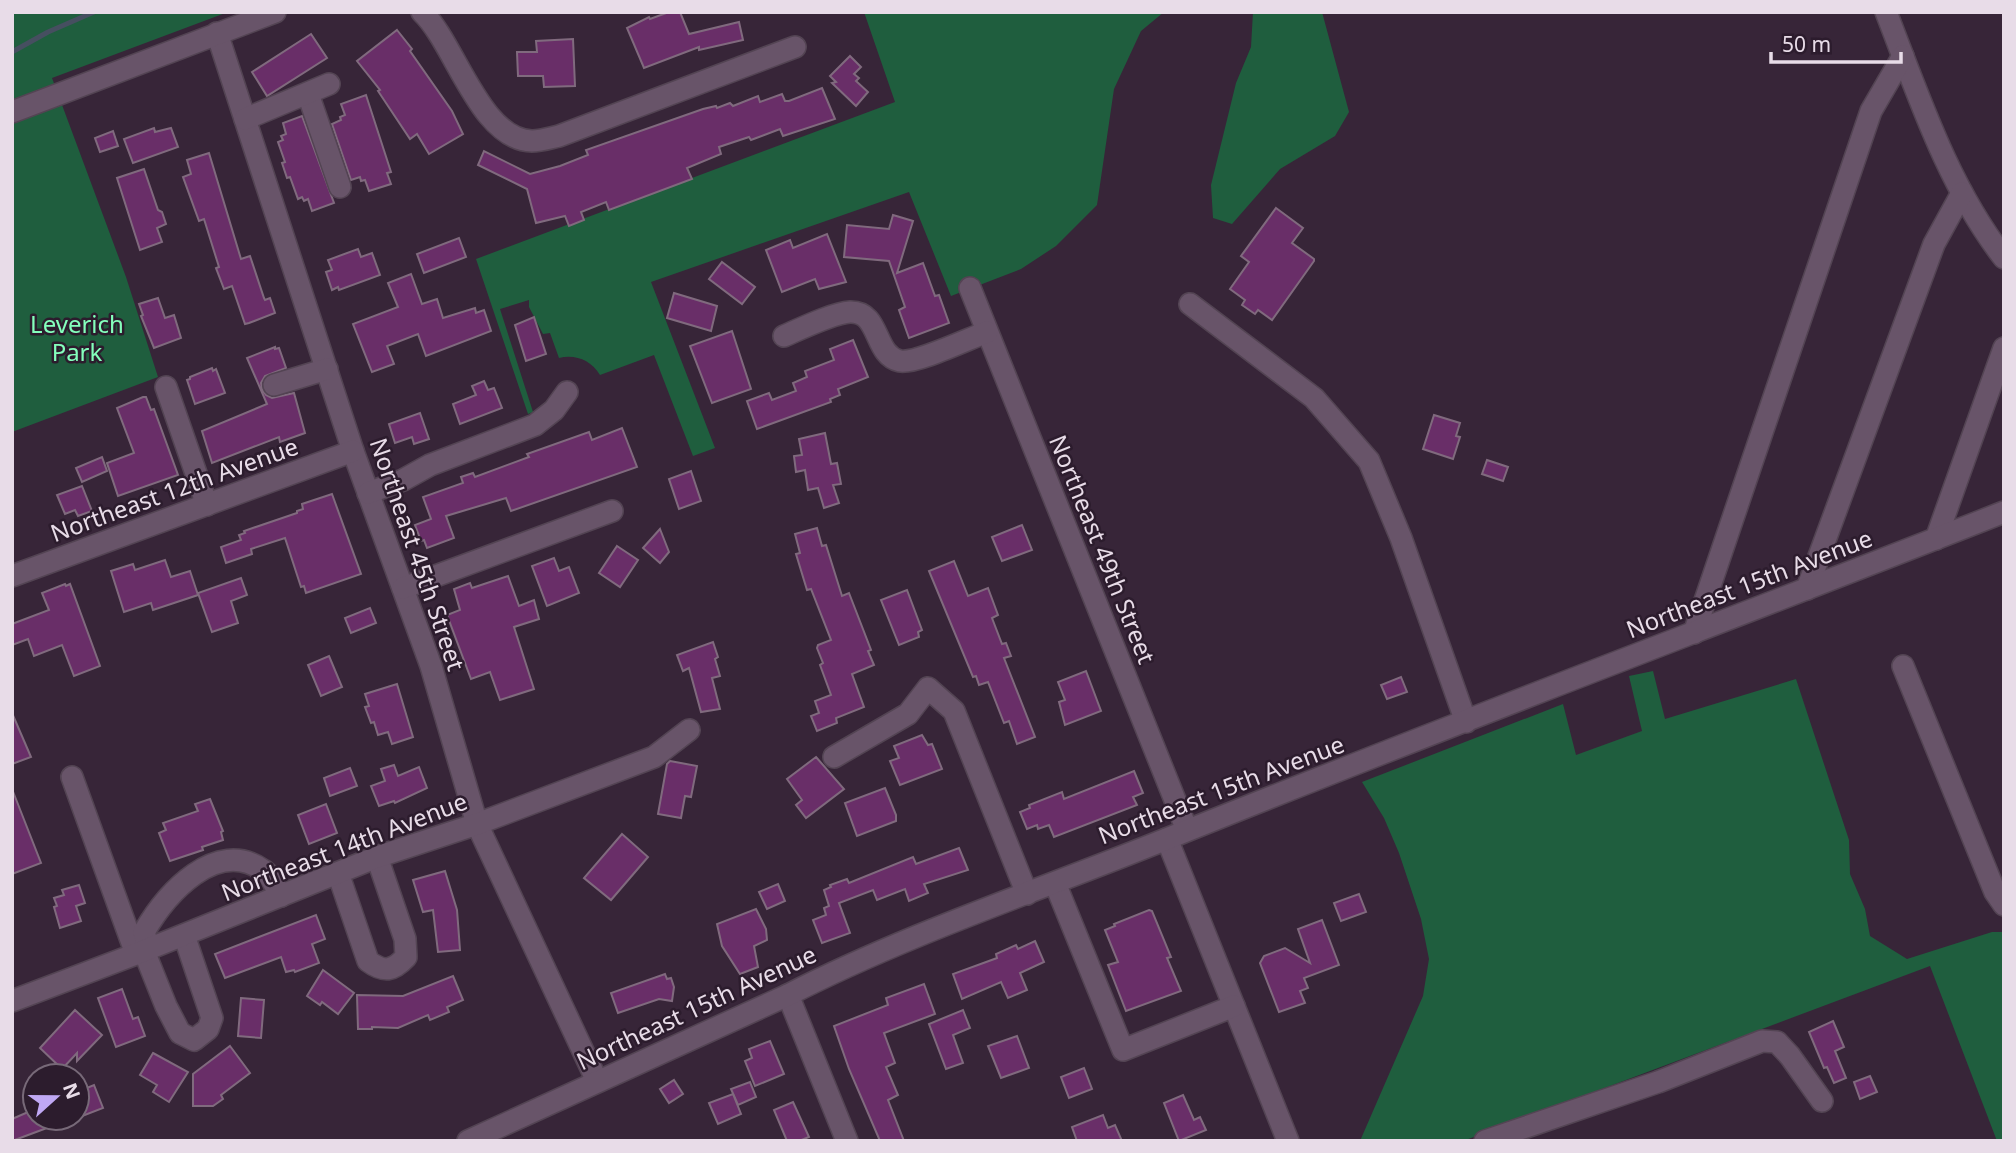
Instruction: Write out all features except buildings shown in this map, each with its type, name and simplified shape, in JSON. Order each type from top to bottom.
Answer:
[{"type":"street","points":[[12,112],[275,12]]},
{"type":"street","points":[[422,12],[486,113],[502,130],[530,141],[559,136],[795,47]]},
{"type":"street","points":[[1886,12],[1940,151],[1962,193],[2004,258]]},
{"type":"street","name":"Northeast 45th Street","points":[[217,33],[353,451],[431,666],[477,824],[597,1081]]},
{"type":"street","points":[[1694,633],[1871,111],[1903,56]]},
{"type":"street","points":[[245,120],[329,84]]},
{"type":"street","points":[[308,94],[340,187]]},
{"type":"street","points":[[1807,589],[1934,244],[1962,193]]},
{"type":"street","name":"Northeast 49th Street","points":[[970,288],[1187,830]]},
{"type":"street","points":[[1190,304],[1314,398],[1369,461],[1401,538],[1466,722]]},
{"type":"street","points":[[784,336],[843,313],[859,313],[872,323],[886,352],[892,358],[907,361],[987,332]]},
{"type":"street","points":[[1936,539],[2004,348]]},
{"type":"street","points":[[274,385],[327,369]]},
{"type":"street","points":[[166,387],[207,505]]},
{"type":"street","points":[[368,493],[403,480],[430,465],[535,425],[554,410],[567,392]]},
{"type":"street","name":"Northeast 12th Avenue","points":[[12,576],[353,451]]},
{"type":"street","points":[[402,589],[612,511]]},
{"type":"street","name":"Northeast 15th Avenue","points":[[468,1141],[827,975],[1187,830],[2004,513]]},
{"type":"street","points":[[1903,666],[1995,892],[2004,905]]},
{"type":"street","points":[[834,757],[908,714],[928,688],[954,711],[1027,894]]},
{"type":"street","name":"Northeast 14th Avenue","points":[[12,1000],[143,952],[377,857],[477,824],[654,757],[689,730]]},
{"type":"street","points":[[72,778],[166,1006],[180,1034],[194,1040],[208,1029],[212,1018],[184,935]]},
{"type":"street","points":[[1167,839],[1288,1141]]},
{"type":"street","points":[[338,873],[368,961],[375,967],[388,970],[397,967],[406,957],[405,939],[377,857]]},
{"type":"street","points":[[143,952],[144,932],[162,906],[193,876],[214,863],[227,859],[246,861],[265,870],[281,896]]},
{"type":"street","points":[[1055,883],[1122,1050],[1234,1006]]},
{"type":"street","points":[[788,995],[847,1141]]},
{"type":"street","points":[[1485,1141],[1658,1082],[1762,1041],[1777,1042],[1822,1101]]},
{"type":"green space","name":"Leverich Park","points":[[228,12],[52,78],[126,277],[158,377],[12,432],[12,14]]},
{"type":"green space","points":[[864,12],[1164,12],[1141,31],[1114,89],[1097,205],[1056,246],[1021,269],[951,296],[909,192],[651,282],[715,448],[693,456],[654,355],[600,375],[592,365],[582,359],[559,358],[550,333],[543,334],[529,307],[529,300],[500,309],[533,412],[528,414],[476,259],[895,102]]},
{"type":"green space","points":[[1253,12],[1322,12],[1349,112],[1335,136],[1280,169],[1232,224],[1213,218],[1211,185],[1236,83],[1251,47]]},
{"type":"green space","points":[[1653,671],[1665,719],[1796,679],[1849,840],[1850,874],[1865,909],[1870,936],[1907,959],[1992,932],[2004,932],[2004,1141],[1997,1141],[1930,966],[1463,1141],[1360,1141],[1423,996],[1429,959],[1421,919],[1399,853],[1384,818],[1362,782],[1563,704],[1576,755],[1642,731],[1629,676]]},
{"type":"waterway","points":[[12,52],[48,32],[94,12]]}]
